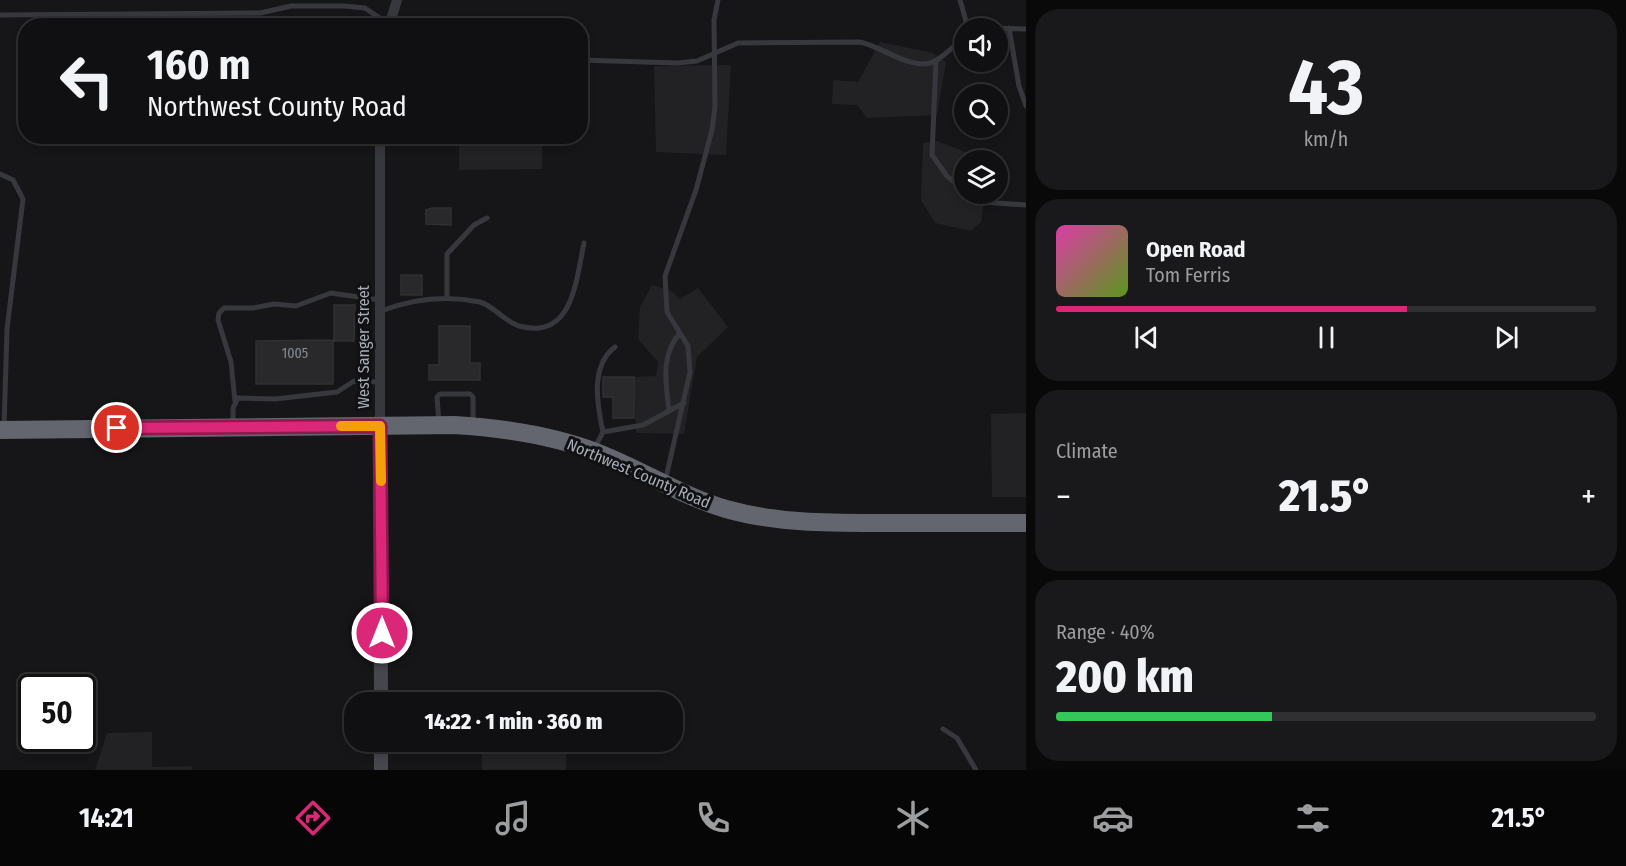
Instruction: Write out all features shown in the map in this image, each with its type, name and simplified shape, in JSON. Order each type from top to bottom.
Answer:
[{"type":"highway","name":"Northwest County Road","points":[[2,430],[473,426],[512,430],[593,451],[664,485],[727,509],[795,521],[1026,523]]},
{"type":"main road","name":"West Sanger Street","points":[[380,426],[381,692]]},
{"type":"main road","points":[[381,752],[381,770]]},
{"type":"street","points":[[391,18],[394,2]]},
{"type":"street","name":"West Sanger Street","points":[[380,144],[380,426]]},
{"type":"lane","points":[[664,485],[690,372],[690,356],[667,312],[665,276],[696,190],[712,130],[715,107],[714,20],[718,0]]},
{"type":"lane","points":[[960,0],[965,18]]},
{"type":"lane","points":[[0,15],[261,14],[291,6],[344,6],[365,8],[379,18]]},
{"type":"lane","points":[[1025,102],[1018,86],[1009,28],[1026,29]]},
{"type":"lane","points":[[588,60],[677,63],[697,61],[738,43],[859,42],[872,44],[918,64],[936,61],[954,46]]},
{"type":"lane","points":[[936,61],[932,155],[954,182]]},
{"type":"lane","points":[[0,174],[13,180],[23,199],[7,329],[2,430]]},
{"type":"lane","points":[[1008,204],[1026,205]]},
{"type":"lane","points":[[447,298],[447,254],[474,225],[487,218]]},
{"type":"lane","points":[[379,312],[434,297],[447,298],[482,303],[517,326],[542,329],[561,318],[569,309],[584,243]]},
{"type":"lane","points":[[233,427],[235,401],[231,362],[218,320],[219,313],[224,309],[253,308],[274,304],[296,306],[331,293],[379,300]]},
{"type":"lane","points":[[669,411],[666,361],[670,345],[680,333]]},
{"type":"lane","points":[[593,451],[603,432],[597,397],[601,362],[615,347]]},
{"type":"lane","points":[[235,401],[238,398],[275,399],[337,392],[354,381],[380,382]]},
{"type":"lane","points":[[439,425],[437,397],[441,394],[470,394],[473,397],[473,426]]},
{"type":"lane","points":[[603,432],[643,425],[684,403]]},
{"type":"lane","points":[[943,729],[957,738],[976,770]]},
{"type":"shaded area","points":[[880,42],[933,53],[946,62],[937,115],[867,118],[857,105],[832,104],[833,80],[858,82]]},
{"type":"shaded area","points":[[731,65],[726,155],[656,152],[654,66]]},
{"type":"shaded area","points":[[937,141],[960,150],[954,150],[954,204],[984,204],[981,222],[971,231],[935,223],[921,200],[923,143]]},
{"type":"shaded area","points":[[459,144],[542,144],[542,169],[459,170]]},
{"type":"shaded area","points":[[652,285],[670,290],[680,299],[698,288],[728,327],[697,357],[684,434],[636,433],[634,377],[656,376],[658,362],[638,339],[640,307]]},
{"type":"shaded area","points":[[1026,413],[1026,497],[992,497],[991,414]]},
{"type":"shaded area","points":[[152,732],[152,767],[192,766],[192,770],[95,770],[107,733]]},
{"type":"shaded area","points":[[482,752],[566,752],[566,770],[482,770]]},
{"type":"building","points":[[451,208],[451,225],[426,224],[426,210]]},
{"type":"building","points":[[401,275],[422,275],[422,295],[401,295]]},
{"type":"building","points":[[334,305],[355,305],[354,341],[334,341]]},
{"type":"building","points":[[439,326],[470,326],[470,363],[480,363],[480,380],[429,380],[429,365],[439,365]]},
{"type":"building","points":[[333,340],[333,384],[256,384],[256,341]]},
{"type":"building","points":[[603,377],[634,377],[634,418],[613,418],[613,397],[603,397]]},
{"type":"slow traffic","points":[[341,426],[380,426],[381,481]]},
{"type":"route","points":[[117,428],[380,426],[382,633]]}]
